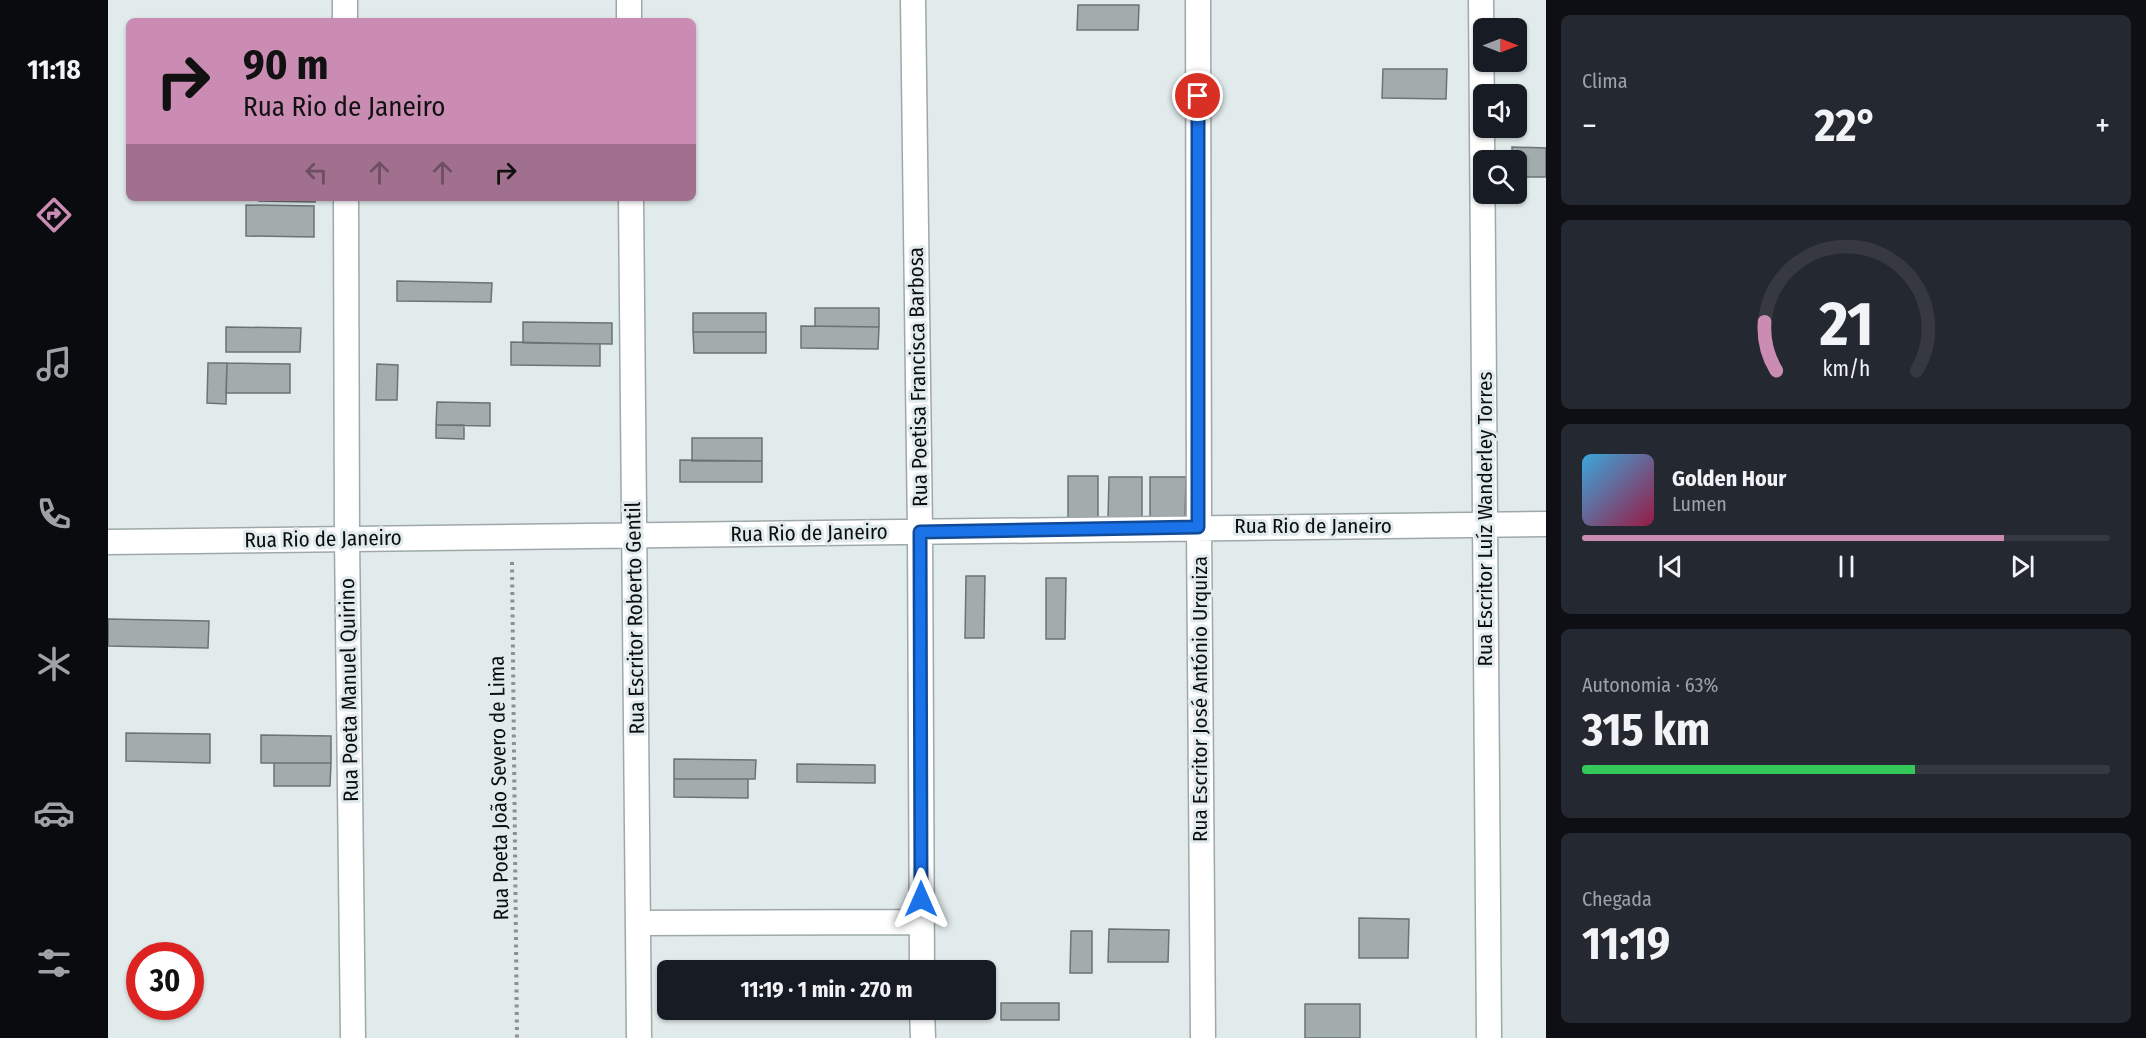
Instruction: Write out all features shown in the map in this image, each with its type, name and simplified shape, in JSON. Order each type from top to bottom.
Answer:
[{"type":"street","points":[[345,0],[345,18]]},
{"type":"street","points":[[629,0],[629,18]]},
{"type":"street","name":"Rua Poetisa Francisca Barbosa","points":[[913,0],[920,532],[922,960]]},
{"type":"street","name":"Rua Escritor José António Urquiza","points":[[1198,0],[1198,527],[1203,1038]]},
{"type":"street","name":"Rua Escritor Luíz Wanderley Torres","points":[[1482,0],[1489,1038]]},
{"type":"street","name":"Rua Poeta Manuel Quirino","points":[[346,201],[347,538],[353,1038]]},
{"type":"street","name":"Rua Escritor Roberto Gentil","points":[[631,201],[639,1038]]},
{"type":"street","name":"Rua Rio de Janeiro","points":[[108,542],[1546,524]]},
{"type":"street","points":[[638,922],[921,922]]},
{"type":"street","points":[[922,1020],[923,1038]]},
{"type":"path","name":"Rua Poeta João Severo de Lima","points":[[511,537],[517,1038]]},
{"type":"building","points":[[1078,5],[1139,5],[1138,30],[1077,30]]},
{"type":"building","points":[[1383,69],[1447,69],[1446,99],[1382,98]]},
{"type":"building","points":[[1512,147],[1546,148],[1546,177],[1527,177],[1527,150],[1512,150]]},
{"type":"building","points":[[259,201],[315,201],[315,202]]},
{"type":"building","points":[[246,205],[314,206],[314,237],[246,236]]},
{"type":"building","points":[[397,281],[492,283],[491,302],[397,301]]},
{"type":"building","points":[[815,308],[879,308],[879,327],[815,326]]},
{"type":"building","points":[[693,313],[766,313],[766,332],[693,332]]},
{"type":"building","points":[[523,322],[612,323],[612,344],[523,343]]},
{"type":"building","points":[[801,326],[879,327],[878,349],[801,348]]},
{"type":"building","points":[[226,327],[301,328],[300,352],[226,352]]},
{"type":"building","points":[[693,332],[766,332],[766,353],[694,353]]},
{"type":"building","points":[[511,342],[600,344],[600,366],[511,365]]},
{"type":"building","points":[[208,363],[227,363],[226,404],[207,403]]},
{"type":"building","points":[[227,363],[290,364],[290,393],[226,393]]},
{"type":"building","points":[[377,364],[398,365],[397,400],[376,400]]},
{"type":"building","points":[[437,402],[490,403],[490,426],[436,425]]},
{"type":"building","points":[[436,425],[464,425],[464,439],[436,438]]},
{"type":"building","points":[[692,438],[762,438],[762,461],[692,461]]},
{"type":"building","points":[[680,460],[762,461],[762,482],[680,482]]},
{"type":"building","points":[[1068,476],[1098,476],[1098,518],[1068,518]]},
{"type":"building","points":[[1109,477],[1142,477],[1142,519],[1108,519]]},
{"type":"building","points":[[1150,477],[1186,477],[1185,518],[1150,518]]},
{"type":"building","points":[[966,576],[985,576],[984,638],[965,638]]},
{"type":"building","points":[[1046,578],[1066,578],[1065,639],[1046,639]]},
{"type":"building","points":[[108,619],[209,621],[208,648],[108,646]]},
{"type":"building","points":[[126,733],[210,734],[210,763],[126,761]]},
{"type":"building","points":[[261,735],[331,736],[331,763],[261,763]]},
{"type":"building","points":[[674,759],[756,760],[755,779],[674,779]]},
{"type":"building","points":[[274,763],[331,763],[330,786],[274,786]]},
{"type":"building","points":[[797,764],[875,765],[875,783],[797,782]]},
{"type":"building","points":[[674,779],[748,779],[748,798],[674,797]]},
{"type":"building","points":[[1359,918],[1409,919],[1408,958],[1359,958]]},
{"type":"building","points":[[1109,929],[1169,930],[1168,962],[1108,962]]},
{"type":"building","points":[[1071,931],[1092,931],[1092,973],[1070,973]]},
{"type":"building","points":[[1001,1003],[1059,1003],[1059,1020],[1001,1020]]},
{"type":"building","points":[[1305,1004],[1360,1004],[1360,1038],[1305,1038]]},
{"type":"route","points":[[921,899],[920,532],[1198,527],[1198,96]]}]
